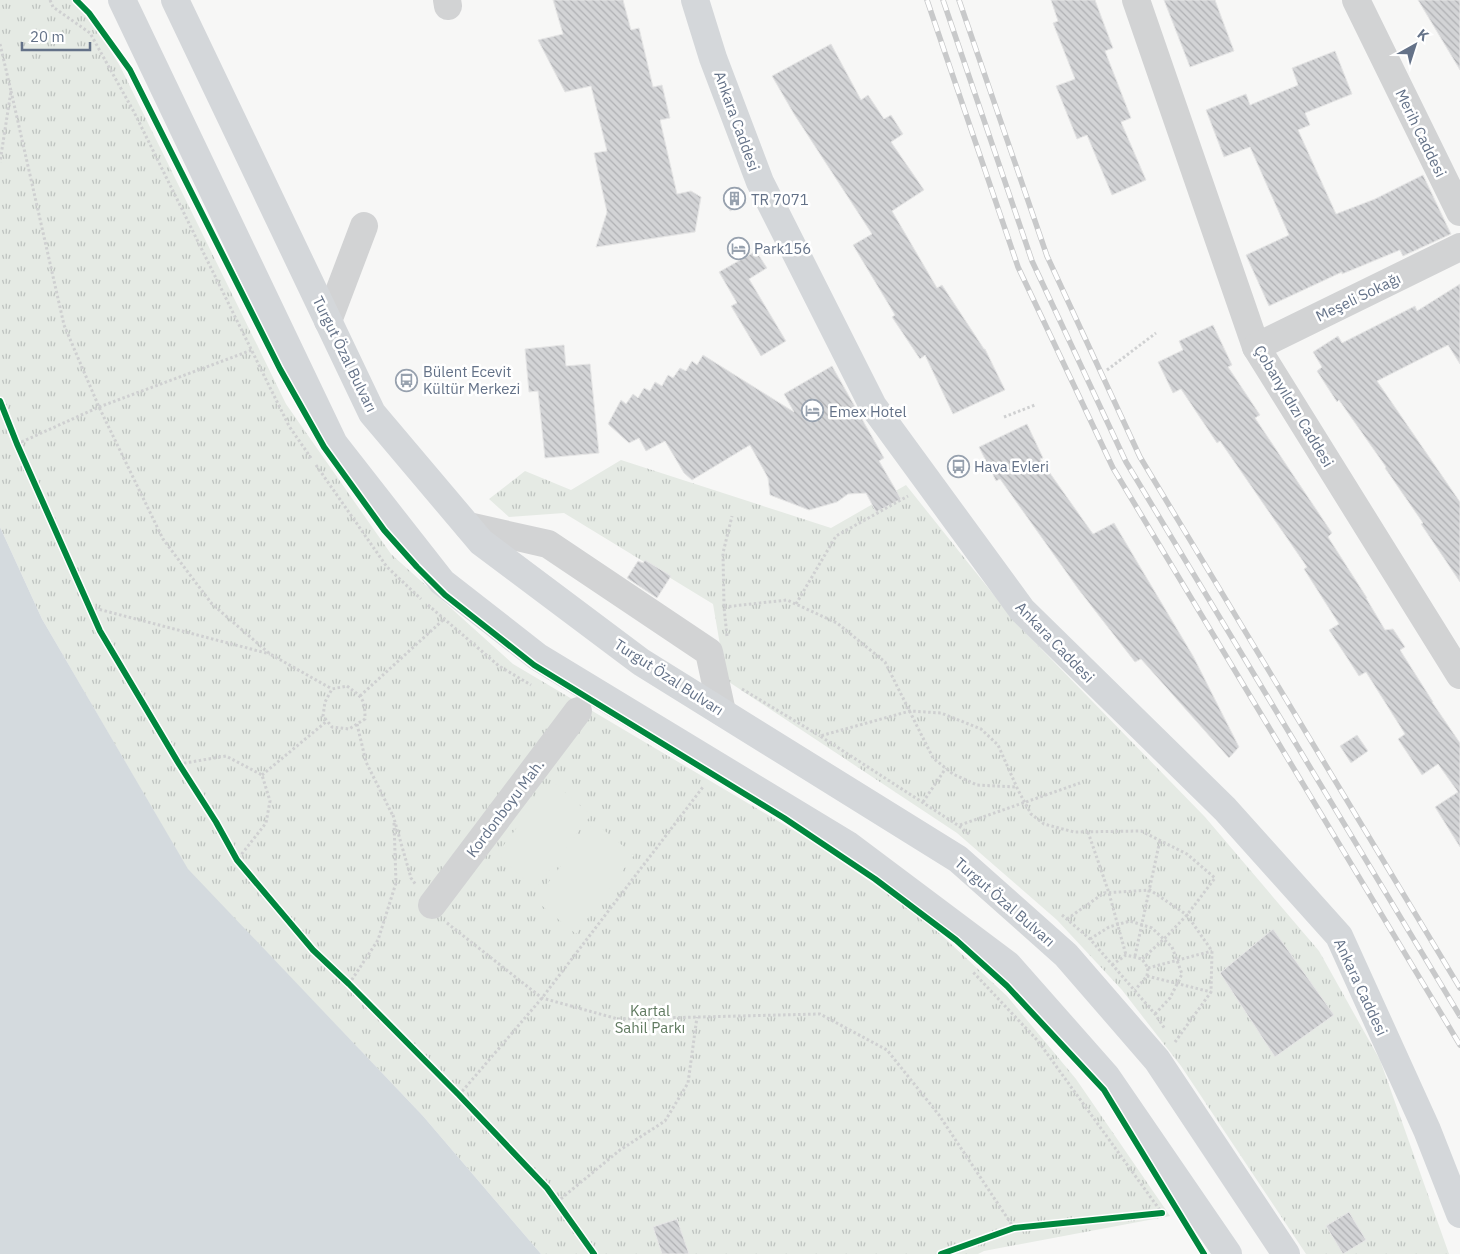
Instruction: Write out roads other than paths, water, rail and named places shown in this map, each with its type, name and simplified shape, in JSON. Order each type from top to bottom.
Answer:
[{"type":"main road","name":"Turgut Özal Bulvarı","points":[[175,0],[372,413],[481,542],[641,662],[958,859],[1066,955],[1157,1060],[1286,1254]]},
{"type":"main road","name":"Ankara Caddesi","points":[[695,0],[713,58],[760,182],[874,406],[1022,610],[1225,809],[1339,936],[1427,1130],[1460,1214]]},
{"type":"main road","points":[[122,1],[334,444],[442,582],[538,657],[848,845],[1008,965],[1106,1076],[1228,1254]]},
{"type":"street","name":"Çobanyıldızı Caddesi","points":[[1136,0],[1256,347],[1460,675]]},
{"type":"street","name":"Merih Caddesi","points":[[1356,0],[1460,212]]},
{"type":"street","points":[[328,321],[364,226]]},
{"type":"street","name":"Meşeli Sokağı","points":[[1256,347],[1460,247]]},
{"type":"street","points":[[468,526],[548,544],[708,652],[722,712]]},
{"type":"street","name":"Kordonboyu Mah.","points":[[432,905],[578,711]]},
{"type":"railway","points":[[927,0],[1018,267],[1113,468],[1460,1045]]},
{"type":"railway","points":[[943,0],[1032,261],[1126,462],[1460,1016]]},
{"type":"railway","points":[[959,0],[1047,256],[1140,457],[1460,988]]},
{"type":"place","name":"TR 7071","points":[[735,199]]},
{"type":"place","name":"Park156","points":[[738,248]]},
{"type":"place","name":"Bülent Ecevit Kültür Merkezi","points":[[407,380]]},
{"type":"place","name":"Emex Hotel","points":[[813,411]]},
{"type":"place","name":"Hava Evleri","points":[[958,466]]},
{"type":"park label","name":"Kartal Sahil Parkı","points":[[650,1018]]}]
